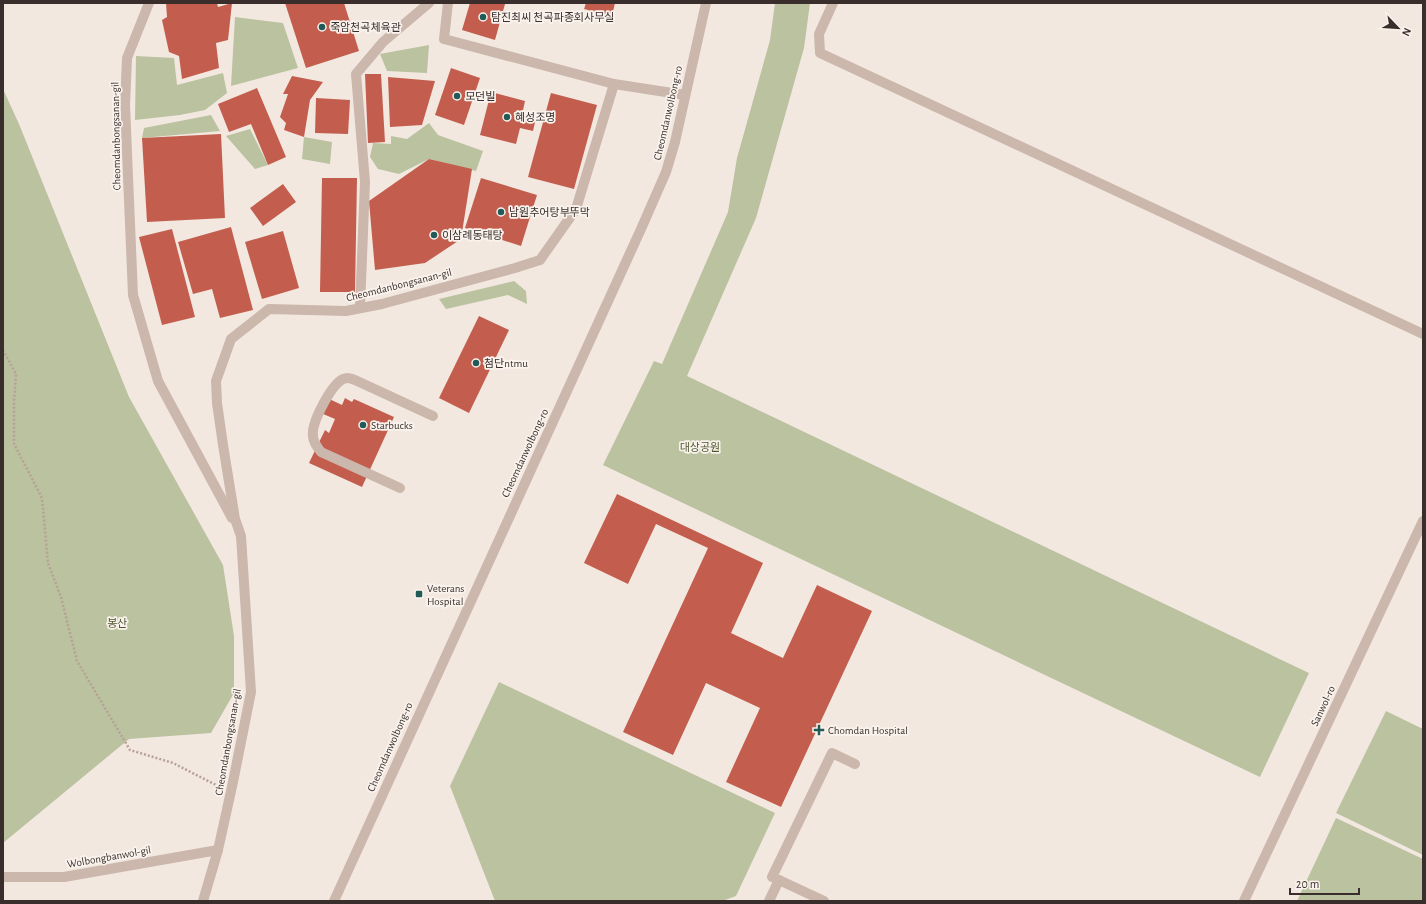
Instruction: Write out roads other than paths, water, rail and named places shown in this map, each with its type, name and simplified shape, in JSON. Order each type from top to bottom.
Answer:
[{"type":"street","name":"Cheomdanbongsanan-gil","points":[[149,3],[127,58],[125,106],[133,295],[158,381],[241,536]]},
{"type":"street","points":[[360,308],[365,182],[356,74],[383,42],[429,3]]},
{"type":"street","points":[[448,3],[444,39],[614,84],[684,95]]},
{"type":"street","name":"Cheomdanwolbong-ro","points":[[334,901],[666,172],[675,142],[684,95],[706,3]]},
{"type":"street","points":[[833,3],[819,34],[820,53],[1423,334]]},
{"type":"street","name":"Cheomdanbongsanan-gil","points":[[203,901],[218,850],[251,692],[241,536],[234,519],[217,403],[216,381],[231,339],[269,309],[346,311],[404,298],[540,260],[576,209],[614,84]]},
{"type":"street","points":[[400,488],[321,452],[316,447],[312,434],[314,425],[327,396],[337,384],[343,379],[348,378],[433,416]]},
{"type":"street","name":"Sanwol-ro","points":[[1244,901],[1423,521]]},
{"type":"street","points":[[824,901],[772,877],[832,753],[855,764]]},
{"type":"street","name":"Wolbongbanwol-gil","points":[[3,877],[64,877],[218,850]]},
{"type":"street","points":[[769,901],[779,880]]},
{"type":"place","name":"탐진최씨 천곡파종회사무실","points":[[483,17]]},
{"type":"place","name":"죽암천곡체육관","points":[[322,27]]},
{"type":"place","name":"모던빌","points":[[457,96]]},
{"type":"place","name":"혜성조명","points":[[507,117]]},
{"type":"place","name":"남원추어탕부뚜막","points":[[501,212]]},
{"type":"place","name":"이삼례동태탕","points":[[434,235]]},
{"type":"place","name":"첨단ntmu","points":[[476,363]]},
{"type":"place","name":"Starbucks","points":[[363,425]]},
{"type":"place","name":"Veterans Hospital","points":[[419,594]]},
{"type":"place","name":"Chomdan Hospital","points":[[819,730]]},
{"type":"park label","name":"대상공원","points":[[700,447]]},
{"type":"park label","name":"봉산","points":[[117,623]]}]
